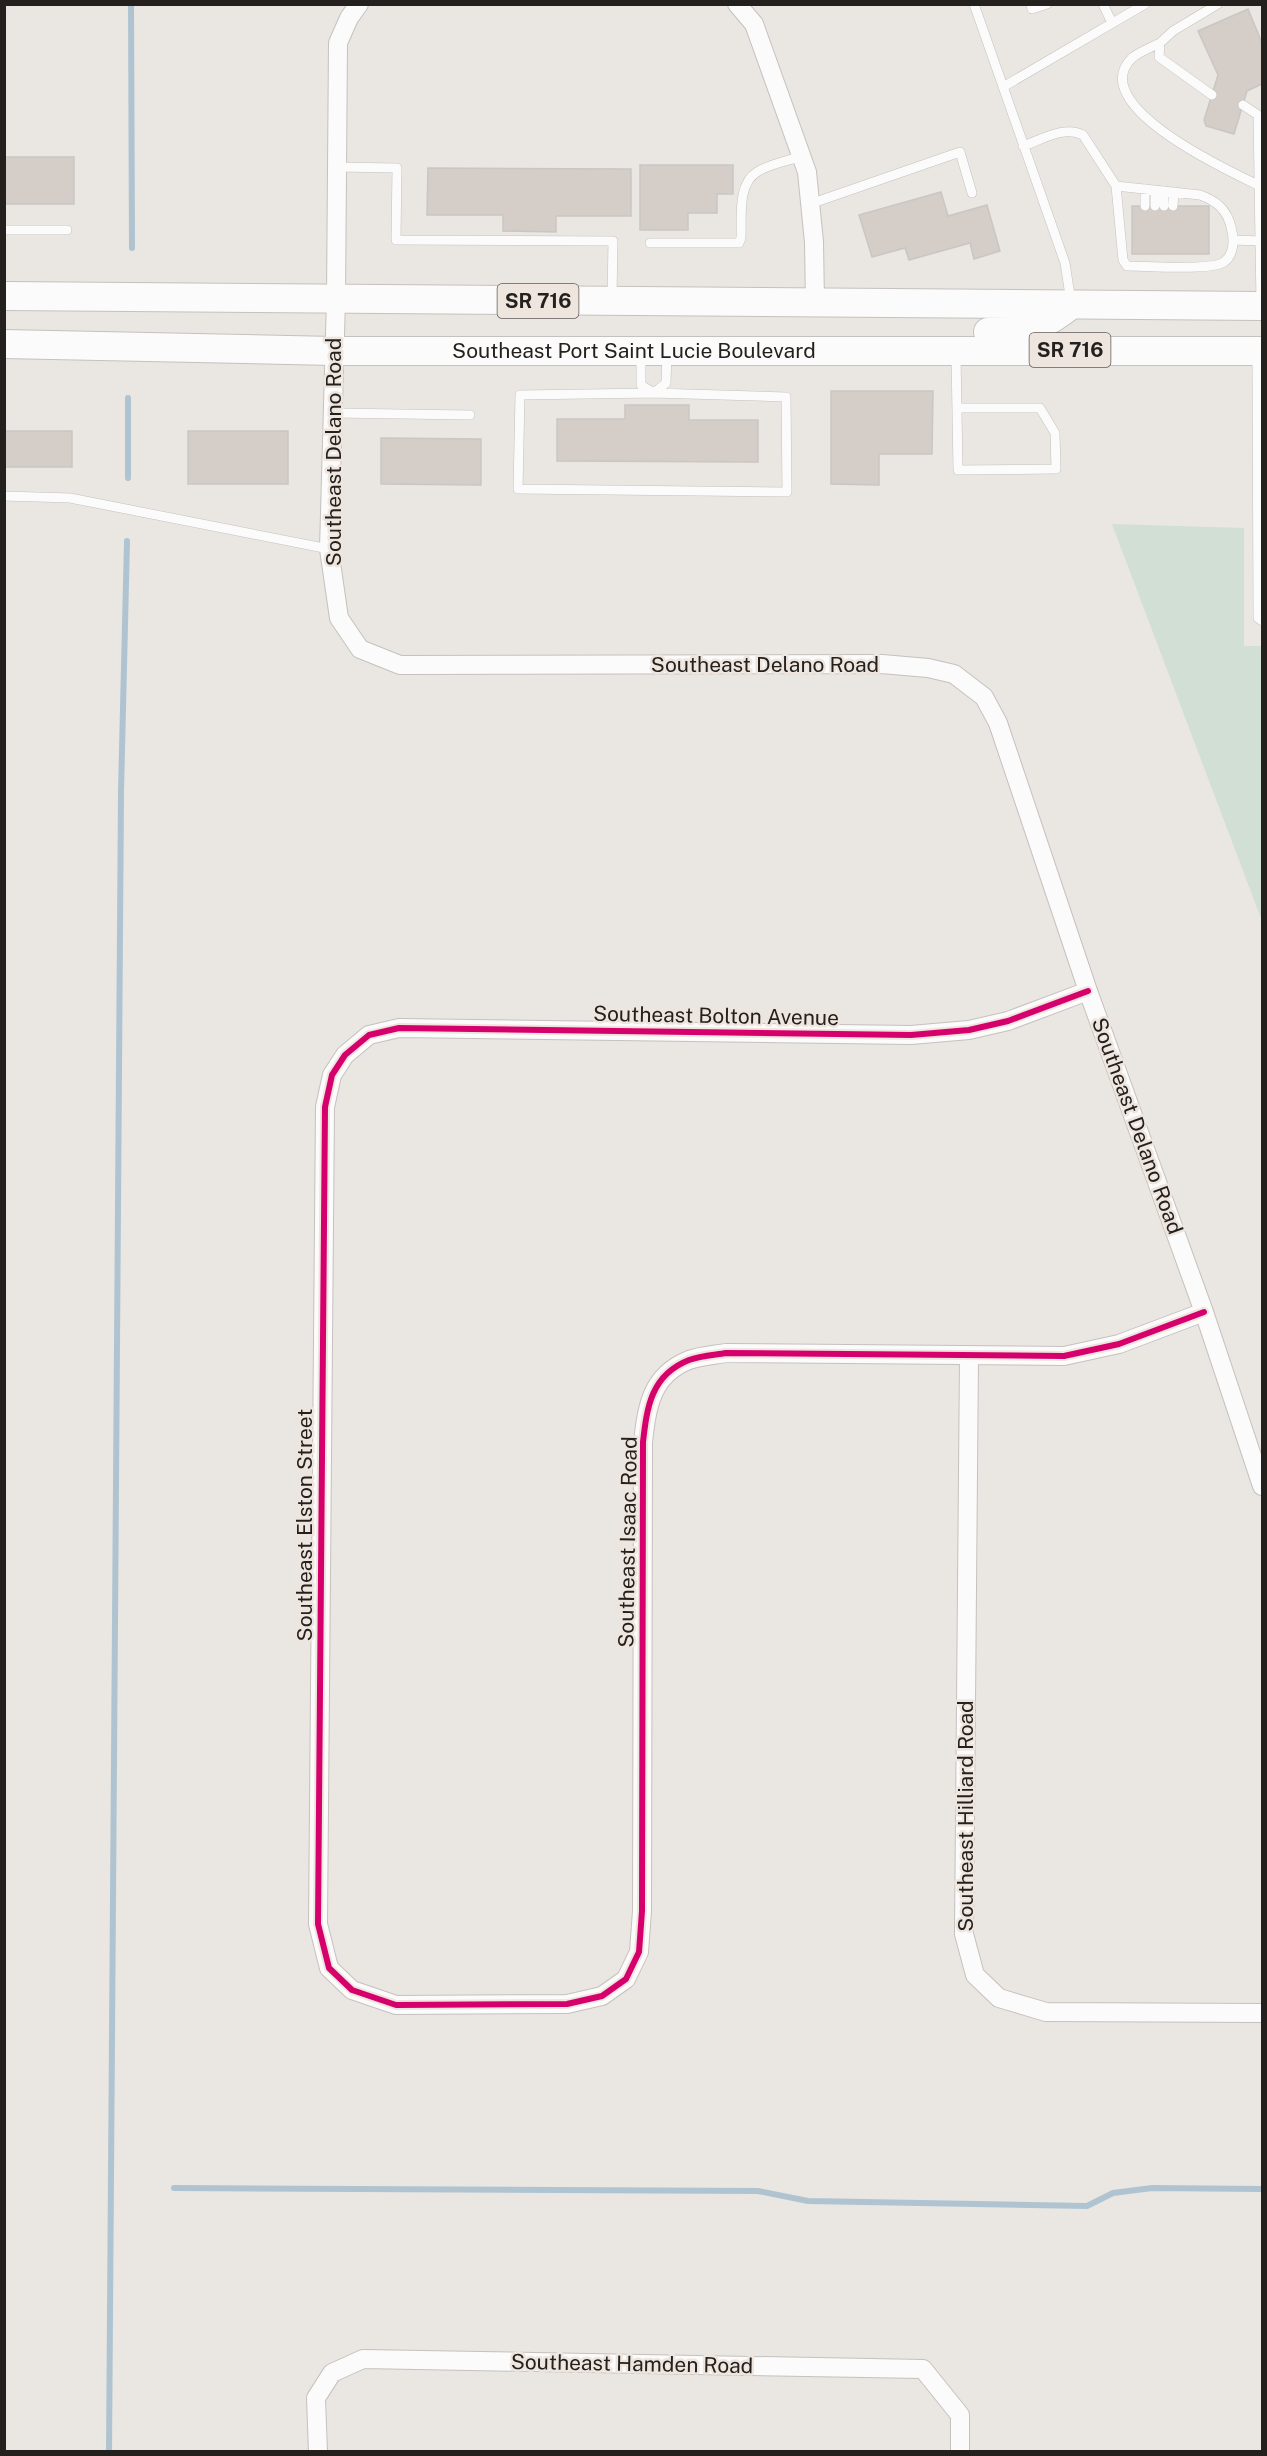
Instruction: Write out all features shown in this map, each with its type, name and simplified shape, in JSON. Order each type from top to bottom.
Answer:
[{"type":"main road","name":"SR 716","points":[[4,296],[1262,306]]},
{"type":"main road","points":[[883,350],[909,333],[1022,332],[1049,322],[1071,305]]},
{"type":"main road","name":"Southeast Port Saint Lucie Boulevard","points":[[4,344],[334,351],[1260,351]]},
{"type":"street","name":"Southeast Delano Road","points":[[359,4],[349,18],[338,43],[336,299],[329,549],[339,618],[360,649],[400,665],[882,664],[928,668],[954,674],[984,696],[998,723],[1088,991],[1204,1312],[1263,1486]]},
{"type":"street","points":[[737,4],[754,24],[807,172],[815,303]]},
{"type":"street","name":"Southeast Bolton Avenue","points":[[345,1055],[369,1035],[399,1028],[911,1035],[969,1030],[1008,1021],[1088,991]]},
{"type":"street","name":"Southeast Elston Street","points":[[345,1055],[332,1075],[325,1107],[318,1924],[329,1968],[352,1990]]},
{"type":"street","name":"Southeast Isaac Road","points":[[352,1990],[396,2005],[567,2004],[602,1996],[626,1979],[639,1952],[642,1911],[644,1442],[647,1406],[660,1379],[688,1360],[726,1353],[969,1357],[1064,1356],[1119,1344],[1204,1312]]},
{"type":"street","name":"Southeast Hilliard Road","points":[[969,1357],[964,1934],[975,1975],[999,1998],[1046,2012],[1263,2013]]},
{"type":"street","name":"Southeast Hamden Road","points":[[318,2451],[316,2398],[332,2373],[363,2359],[923,2369],[960,2415],[960,2451]]},
{"type":"lane","points":[[974,4],[1065,263],[1071,305]]},
{"type":"lane","points":[[1030,4],[1032,9],[1047,4]]},
{"type":"lane","points":[[1102,4],[1112,23]]},
{"type":"lane","points":[[1003,87],[1145,4]]},
{"type":"lane","points":[[1218,4],[1173,31],[1160,43],[1132,58],[1124,72],[1124,88],[1143,115],[1185,148],[1260,186]]},
{"type":"lane","points":[[1160,43],[1159,57],[1212,95]]},
{"type":"lane","points":[[1243,105],[1260,114],[1262,306]]},
{"type":"lane","points":[[1023,146],[1063,132],[1077,131],[1083,135],[1116,186],[1123,260],[1127,266],[1210,267],[1220,264],[1231,254],[1233,240],[1231,226],[1219,204],[1200,195],[1116,186]]},
{"type":"lane","points":[[810,204],[960,152],[972,193]]},
{"type":"lane","points":[[650,243],[738,243],[741,238],[742,198],[746,185],[756,172],[802,156]]},
{"type":"lane","points":[[337,167],[397,168],[396,240],[613,241],[612,301]]},
{"type":"lane","points":[[1159,191],[1159,206],[1159,191]]},
{"type":"lane","points":[[4,230],[67,230]]},
{"type":"lane","points":[[1233,240],[1261,245]]},
{"type":"lane","points":[[1145,254],[1160,266]]},
{"type":"lane","points":[[1160,266],[1165,254],[1160,266]]},
{"type":"lane","points":[[654,350],[641,384],[654,393],[786,397],[787,492],[518,489],[520,395],[654,393],[666,382],[654,350]]},
{"type":"lane","points":[[956,350],[958,470],[1056,469],[1054,433],[1040,408],[957,408]]},
{"type":"lane","points":[[1260,351],[1258,618],[1263,621]]},
{"type":"lane","points":[[333,413],[470,415]]},
{"type":"lane","points":[[4,496],[70,498],[329,549]]},
{"type":"shaded area","points":[[1112,524],[1244,528],[1244,646],[1262,646],[1262,921]]},
{"type":"building","points":[[1248,9],[1262,43],[1262,84],[1247,91],[1234,134],[1206,126],[1204,120],[1218,75],[1198,31]]},
{"type":"building","points":[[4,157],[74,157],[74,204],[4,204]]},
{"type":"building","points":[[640,165],[733,165],[733,194],[717,194],[717,213],[688,213],[688,230],[640,230]]},
{"type":"building","points":[[428,168],[631,169],[631,216],[556,216],[556,232],[503,231],[503,215],[427,215]]},
{"type":"building","points":[[941,192],[948,216],[987,205],[1000,251],[974,259],[970,243],[909,260],[905,248],[872,257],[859,215]]},
{"type":"building","points":[[1132,206],[1209,206],[1209,254],[1132,254]]},
{"type":"building","points":[[831,391],[933,391],[932,454],[879,454],[879,485],[831,484]]},
{"type":"building","points":[[625,405],[689,405],[689,420],[758,420],[758,462],[557,461],[557,419],[625,419]]},
{"type":"building","points":[[4,431],[72,431],[72,467],[4,467]]},
{"type":"building","points":[[188,431],[288,431],[288,484],[188,484]]},
{"type":"building","points":[[381,438],[481,439],[481,485],[381,484]]},
{"type":"waterway","points":[[131,4],[132,248]]},
{"type":"waterway","points":[[128,398],[128,478]]},
{"type":"waterway","points":[[109,2452],[121,792],[127,541]]},
{"type":"waterway","points":[[174,2188],[758,2191],[808,2201],[1087,2206],[1113,2193],[1152,2188],[1262,2189]]},
{"type":"cycle path","points":[[1088,991],[1008,1021],[969,1030],[911,1035],[399,1028],[369,1035],[345,1055],[332,1075],[325,1107],[318,1924],[329,1968],[352,1990],[396,2005],[567,2004],[602,1996],[626,1979],[639,1952],[642,1911],[643,1442],[653,1394],[666,1374],[676,1366],[689,1360],[726,1353],[1064,1356],[1119,1344],[1204,1312]]}]
